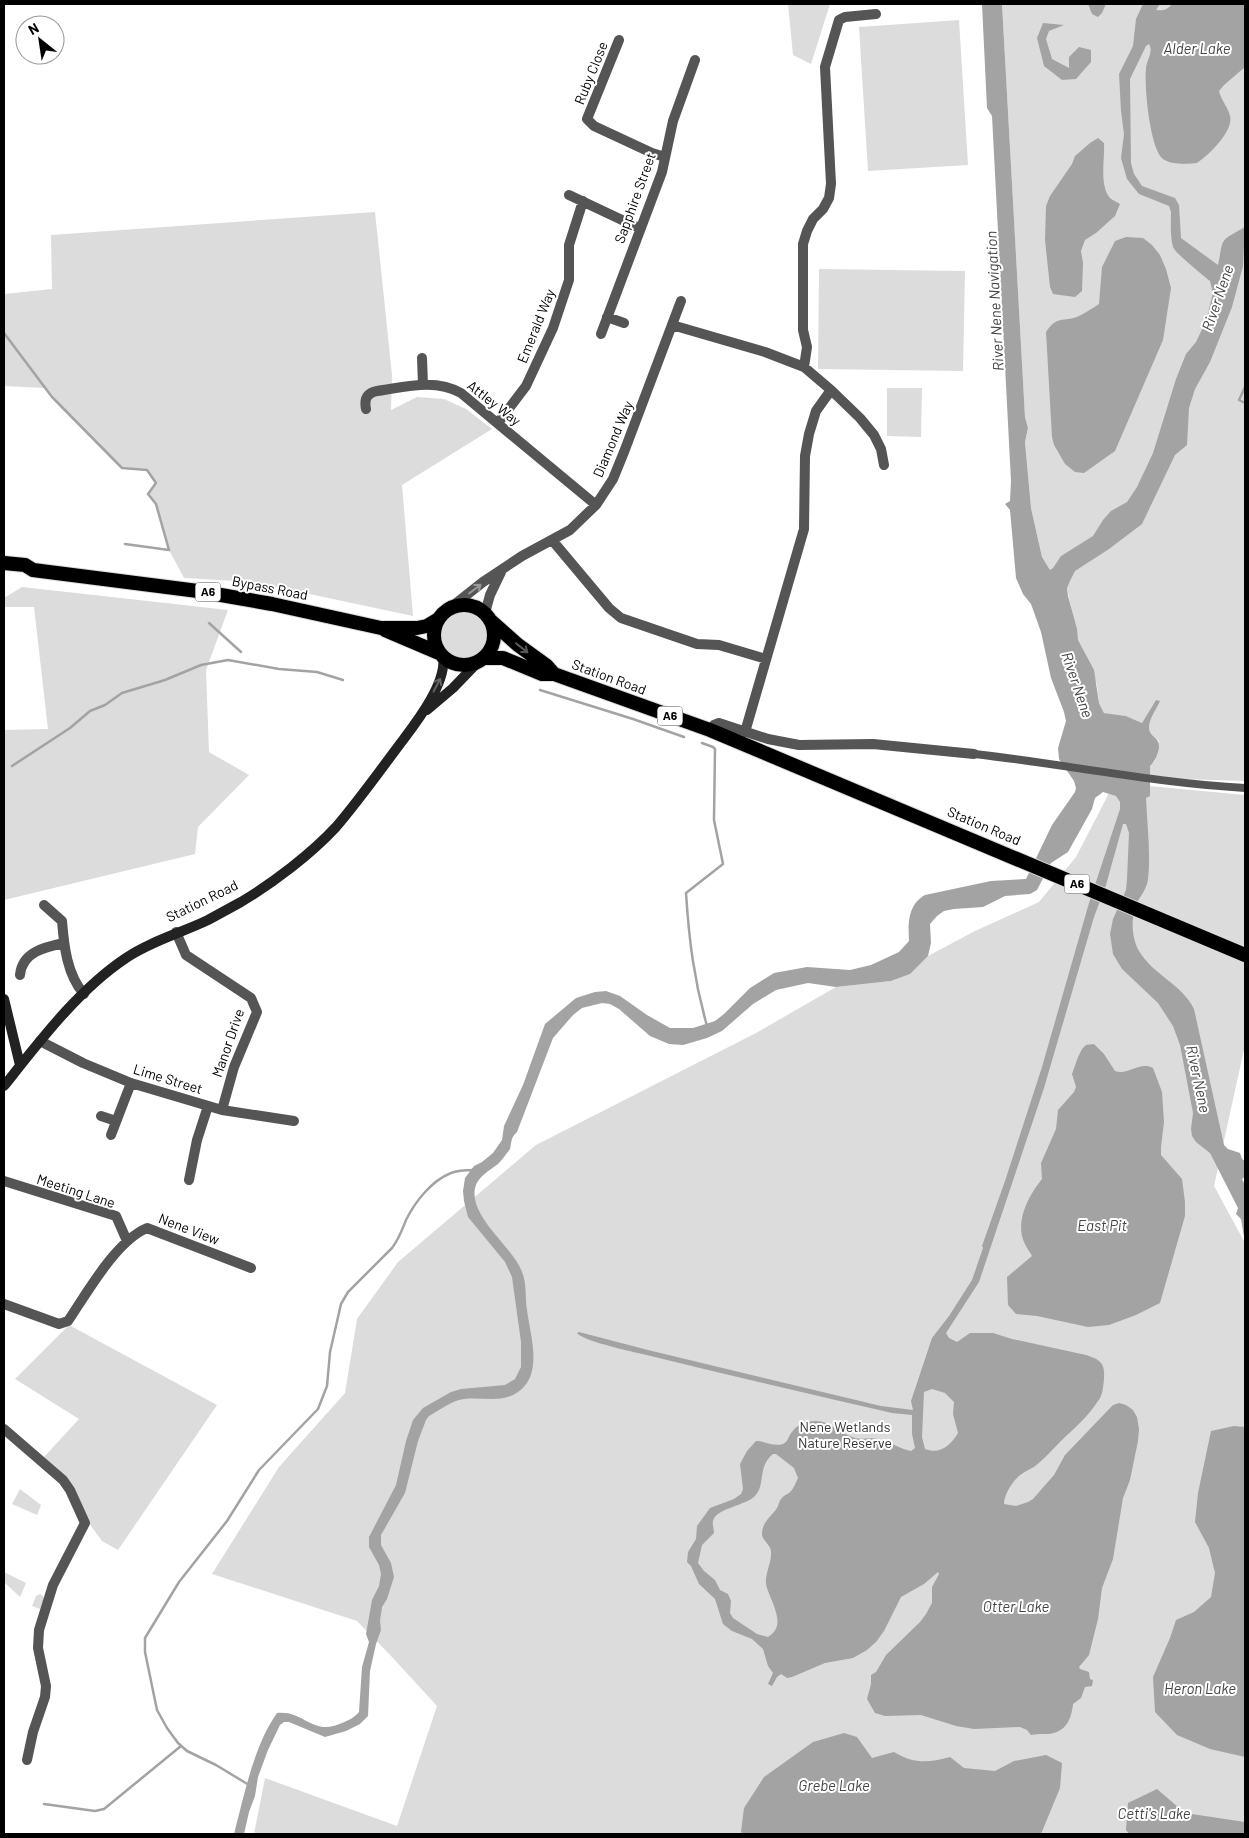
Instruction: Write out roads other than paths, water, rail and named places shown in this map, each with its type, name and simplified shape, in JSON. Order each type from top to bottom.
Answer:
[{"type":"highway","name":"Bypass Road","points":[[4,563],[26,565],[33,570]]},
{"type":"highway","name":"Bypass Road","points":[[4,572],[25,573],[33,570],[198,591],[272,604],[381,628],[441,655]]},
{"type":"highway","points":[[470,605],[488,617],[494,629],[494,638],[492,647],[481,660],[470,665],[461,665],[451,662],[441,655],[434,639],[434,630],[437,620],[450,608],[470,605]]},
{"type":"highway","name":"Station Road","points":[[488,617],[518,645],[547,666],[554,674]]},
{"type":"highway","name":"Bypass Road","points":[[381,628],[418,628],[427,626],[437,620]]},
{"type":"highway","name":"Station Road","points":[[481,660],[503,658],[542,674],[554,674],[710,730],[910,812],[1245,955]]},
{"type":"main road","name":"Station Road","points":[[4,1086],[40,1041],[84,994],[126,957],[176,932],[207,920],[243,901],[286,871],[318,844],[363,794],[424,712],[444,671],[441,655]]},
{"type":"main road","name":"Station Road","points":[[424,712],[453,688],[481,660]]},
{"type":"main road","points":[[4,999],[20,1065]]},
{"type":"street","points":[[804,367],[807,347],[803,330],[804,244],[810,225],[829,198],[831,184],[825,68],[839,20],[845,16],[876,14]]},
{"type":"street","name":"Ruby Close","points":[[619,40],[587,119],[594,126],[652,153],[666,157]]},
{"type":"street","name":"Sapphire Street","points":[[601,334],[639,228],[662,172],[673,120],[695,60]]},
{"type":"street","points":[[569,195],[639,228]]},
{"type":"street","name":"Emerald Way","points":[[498,423],[526,386],[553,328],[569,280],[569,245],[583,201]]},
{"type":"street","name":"Diamond Way","points":[[450,608],[483,582],[522,556],[570,530],[596,505],[613,479],[681,301]]},
{"type":"street","points":[[608,317],[624,324]]},
{"type":"street","points":[[672,325],[765,352],[804,367],[860,418],[874,435],[881,449],[884,465]]},
{"type":"street","points":[[422,358],[423,385]]},
{"type":"street","name":"Attley Way","points":[[366,409],[366,397],[371,392],[423,385],[439,384],[450,387],[461,393],[596,505]]},
{"type":"street","points":[[745,732],[804,529],[805,456],[809,434],[816,411],[831,390]]},
{"type":"street","points":[[552,540],[609,608],[621,618],[697,644],[719,645],[766,658]]},
{"type":"street","name":"Diamond Way","points":[[488,617],[490,595],[502,571]]},
{"type":"street","name":"Station Road","points":[[710,730],[719,723],[768,739],[799,745],[873,744],[1045,762],[1198,786],[1245,788]]},
{"type":"street","points":[[44,905],[62,921],[64,943],[74,983],[84,994]]},
{"type":"street","name":"Manor Drive","points":[[176,932],[186,955],[251,998],[257,1012],[234,1067],[222,1110]]},
{"type":"street","points":[[20,975],[20,968],[30,956],[40,949],[64,943]]},
{"type":"street","name":"Lime Street","points":[[40,1041],[83,1063],[131,1084],[222,1110],[294,1120]]},
{"type":"street","points":[[111,1135],[131,1084]]},
{"type":"street","points":[[189,1180],[197,1140],[208,1106]]},
{"type":"street","points":[[101,1116],[116,1121]]},
{"type":"street","name":"Meeting Lane","points":[[4,1181],[116,1216],[127,1240]]},
{"type":"street","name":"Nene View","points":[[4,1304],[59,1324],[68,1321],[109,1262],[127,1240],[147,1228],[251,1268]]},
{"type":"street","points":[[4,1429],[63,1480],[70,1490],[85,1523],[53,1585],[39,1630],[38,1648],[46,1686],[45,1697],[33,1732],[27,1760]]},
{"type":"water","points":[[982,4],[1002,4],[1025,417],[1028,428],[1025,442],[1031,508],[1042,557],[1050,570],[1061,556],[1093,536],[1111,511],[1127,502],[1137,487],[1153,453],[1176,379],[1186,354],[1196,342],[1206,321],[1213,293],[1210,281],[1173,247],[1169,206],[1139,194],[1127,179],[1121,158],[1124,134],[1119,74],[1133,46],[1136,19],[1143,4],[1160,4],[1156,10],[1161,10],[1167,9],[1172,4],[1245,4],[1245,67],[1219,91],[1230,116],[1228,129],[1219,142],[1197,163],[1184,164],[1166,161],[1158,153],[1151,131],[1147,102],[1146,66],[1151,50],[1149,44],[1146,46],[1130,79],[1131,163],[1134,174],[1142,186],[1175,198],[1179,205],[1181,238],[1218,265],[1224,241],[1245,227],[1243,266],[1232,307],[1210,362],[1195,389],[1189,408],[1187,445],[1175,455],[1142,524],[1109,549],[1075,571],[1067,588],[1078,640],[1094,670],[1099,703],[1104,713],[1126,716],[1142,723],[1156,700],[1160,701],[1149,724],[1149,731],[1159,743],[1159,747],[1156,758],[1150,766],[1150,796],[1146,798],[1149,869],[1146,887],[1134,911],[1134,939],[1145,959],[1189,1000],[1194,1009],[1224,1145],[1228,1149],[1240,1153],[1245,1161],[1245,1177],[1242,1179],[1245,1185],[1245,1243],[1241,1219],[1236,1214],[1238,1208],[1210,1153],[1196,1142],[1192,1136],[1193,1113],[1180,1045],[1173,1026],[1158,1003],[1122,969],[1113,954],[1110,934],[1113,919],[1126,890],[1127,879],[1129,833],[1126,824],[1123,824],[1044,1088],[979,1282],[946,1333],[949,1338],[957,1342],[970,1333],[993,1333],[1086,1355],[1099,1361],[1103,1366],[1104,1379],[1100,1399],[1080,1423],[1041,1461],[1015,1480],[1008,1491],[1004,1504],[1016,1506],[1033,1499],[1054,1475],[1065,1455],[1113,1405],[1119,1403],[1126,1405],[1133,1410],[1137,1417],[1138,1441],[1130,1480],[1123,1498],[1113,1559],[1102,1588],[1098,1619],[1089,1655],[1079,1667],[1089,1672],[1090,1679],[1093,1680],[1092,1686],[1085,1687],[1081,1698],[1073,1704],[1065,1726],[1061,1730],[1050,1734],[1031,1735],[1027,1730],[1020,1727],[974,1729],[956,1726],[921,1715],[885,1716],[875,1713],[867,1699],[871,1675],[876,1672],[886,1655],[926,1614],[932,1603],[932,1587],[939,1574],[938,1572],[924,1584],[901,1597],[884,1631],[867,1650],[853,1658],[825,1663],[792,1677],[787,1678],[781,1674],[772,1686],[768,1684],[773,1673],[768,1666],[763,1649],[752,1639],[732,1631],[723,1624],[715,1599],[699,1584],[691,1566],[687,1562],[688,1552],[696,1539],[697,1526],[710,1508],[734,1499],[741,1494],[743,1489],[740,1464],[747,1451],[756,1441],[776,1445],[783,1444],[799,1425],[816,1421],[831,1425],[855,1438],[875,1438],[911,1451],[915,1448],[912,1434],[912,1415],[892,1413],[619,1348],[592,1341],[577,1333],[881,1406],[913,1410],[911,1401],[932,1338],[949,1316],[972,1280],[1042,1067],[1089,903],[1120,809],[1120,802],[1116,796],[1103,792],[1095,798],[1092,809],[1068,852],[1051,863],[1037,890],[1030,894],[1005,896],[983,907],[944,911],[930,924],[931,943],[928,956],[910,974],[891,981],[836,987],[808,983],[776,990],[753,1004],[722,1031],[707,1038],[683,1045],[669,1044],[650,1036],[619,1009],[610,1004],[602,1003],[582,1008],[573,1015],[553,1038],[517,1132],[512,1138],[510,1149],[498,1164],[481,1177],[475,1188],[475,1199],[485,1221],[517,1262],[524,1277],[533,1354],[531,1375],[526,1384],[511,1396],[496,1399],[474,1398],[459,1400],[447,1405],[429,1416],[426,1420],[418,1441],[405,1493],[381,1535],[381,1545],[391,1563],[394,1577],[387,1599],[382,1607],[381,1630],[370,1671],[368,1716],[360,1724],[346,1731],[325,1737],[289,1722],[284,1722],[280,1725],[258,1777],[255,1796],[244,1834],[234,1834],[256,1755],[277,1713],[294,1715],[323,1727],[342,1723],[359,1712],[362,1667],[369,1642],[366,1634],[372,1600],[379,1586],[381,1574],[379,1565],[369,1547],[369,1537],[396,1485],[413,1420],[423,1408],[451,1392],[461,1389],[505,1385],[515,1379],[521,1367],[521,1342],[512,1277],[505,1262],[468,1217],[463,1191],[465,1178],[474,1166],[493,1153],[502,1140],[504,1126],[523,1085],[545,1024],[576,998],[595,992],[606,991],[620,996],[670,1028],[693,1028],[715,1021],[750,988],[774,973],[807,967],[850,970],[871,965],[899,952],[909,941],[909,921],[912,909],[919,899],[925,895],[991,881],[1026,879],[1052,825],[1075,792],[1074,781],[1059,759],[1058,748],[1066,721],[1064,712],[1051,678],[1041,632],[1031,604],[1023,594],[1016,578],[1010,510],[1005,504],[1010,501],[1011,481],[992,116],[987,108]],"holes":[[[932,1389],[945,1393],[954,1402],[953,1414],[958,1433],[948,1445],[936,1451],[925,1449],[922,1437],[924,1392]],[[773,1454],[776,1454],[794,1468],[798,1478],[792,1490],[780,1500],[777,1508],[762,1530],[762,1536],[771,1551],[766,1584],[777,1619],[777,1626],[768,1637],[757,1634],[733,1618],[730,1613],[731,1601],[728,1594],[720,1590],[715,1580],[698,1563],[702,1545],[714,1533],[713,1522],[715,1517],[719,1513],[755,1496],[760,1486],[765,1464]]]},
{"type":"water","points":[[1088,4],[1106,4],[1098,17],[1092,14]]},
{"type":"water","points":[[1043,23],[1064,25],[1049,31],[1046,39],[1052,59],[1069,68],[1069,57],[1079,47],[1091,50],[1091,62],[1076,79],[1062,80],[1044,66],[1037,38]]},
{"type":"water","points":[[1098,138],[1104,143],[1103,172],[1107,193],[1110,198],[1120,204],[1115,216],[1085,240],[1081,251],[1083,263],[1082,291],[1075,297],[1053,294],[1050,287],[1045,240],[1046,206],[1050,196],[1072,164],[1075,156]]},
{"type":"water","points":[[1126,237],[1143,238],[1152,245],[1160,255],[1166,269],[1171,288],[1163,340],[1115,451],[1084,473],[1075,472],[1065,464],[1054,445],[1052,437],[1046,332],[1055,322],[1077,317],[1099,304],[1102,267],[1115,241]]},
{"type":"water","name":"East Pit","points":[[1094,1044],[1104,1054],[1115,1071],[1124,1072],[1143,1066],[1153,1068],[1162,1092],[1164,1122],[1161,1155],[1182,1179],[1185,1216],[1160,1303],[1136,1315],[1109,1325],[1088,1327],[1037,1316],[1016,1314],[1008,1305],[1007,1277],[1032,1256],[1022,1234],[1022,1217],[1028,1200],[1042,1179],[1041,1163],[1056,1129],[1058,1110],[1074,1092],[1076,1087],[1072,1074],[1078,1057],[1086,1045]]},
{"type":"water","name":"Heron Lake","points":[[1234,1426],[1245,1427],[1245,1757],[1210,1749],[1177,1735],[1155,1712],[1153,1677],[1176,1620],[1194,1612],[1211,1597],[1215,1573],[1209,1548],[1195,1522],[1198,1493],[1211,1431]]},
{"type":"water","name":"Grebe Lake","points":[[844,1733],[857,1737],[872,1758],[894,1752],[908,1759],[921,1761],[950,1757],[964,1768],[995,1771],[1014,1761],[1046,1755],[1062,1763],[1060,1788],[1041,1834],[743,1834],[741,1832],[744,1808],[764,1777],[813,1742]]},
{"type":"water","name":"Cetti's Lake","points":[[1157,1789],[1185,1813],[1245,1822],[1245,1834],[1129,1834],[1126,1830],[1128,1803]]},
{"type":"waterway","points":[[4,333],[52,397],[122,468],[147,470],[156,483],[148,494],[156,504],[169,550],[125,544]]},
{"type":"waterway","points":[[1245,387],[1239,400],[1245,403]]},
{"type":"waterway","points":[[209,623],[241,652]]},
{"type":"waterway","points":[[12,766],[70,728],[90,711],[105,705],[122,693],[165,680],[201,665],[228,660],[279,669],[317,672],[343,680]]},
{"type":"waterway","points":[[540,690],[684,737]]},
{"type":"waterway","points":[[702,743],[715,749],[714,820],[723,864],[686,893],[693,960],[707,1026]]},
{"type":"waterway","points":[[249,1785],[216,1765],[187,1751],[178,1743],[167,1728],[157,1710],[145,1652],[145,1638],[179,1582],[227,1521],[259,1470],[318,1409],[327,1386],[330,1352],[341,1304],[348,1292],[392,1248],[414,1206],[430,1187],[451,1173],[474,1170]]},
{"type":"waterway","points":[[44,1804],[95,1811],[104,1809],[181,1746]]},
{"type":"water label","name":"Alder Lake","points":[[1197,49]]},
{"type":"water label","name":"River Nene","points":[[1218,298]]},
{"type":"water label","name":"River Nene Navigation","points":[[995,301]]},
{"type":"water label","name":"River Nene","points":[[1077,685]]},
{"type":"water label","name":"River Nene","points":[[1198,1079]]},
{"type":"water label","name":"Otter Lake","points":[[1016,1607]]},
{"type":"park label","name":"Nene Wetlands Nature Reserve","points":[[845,1435]]}]
